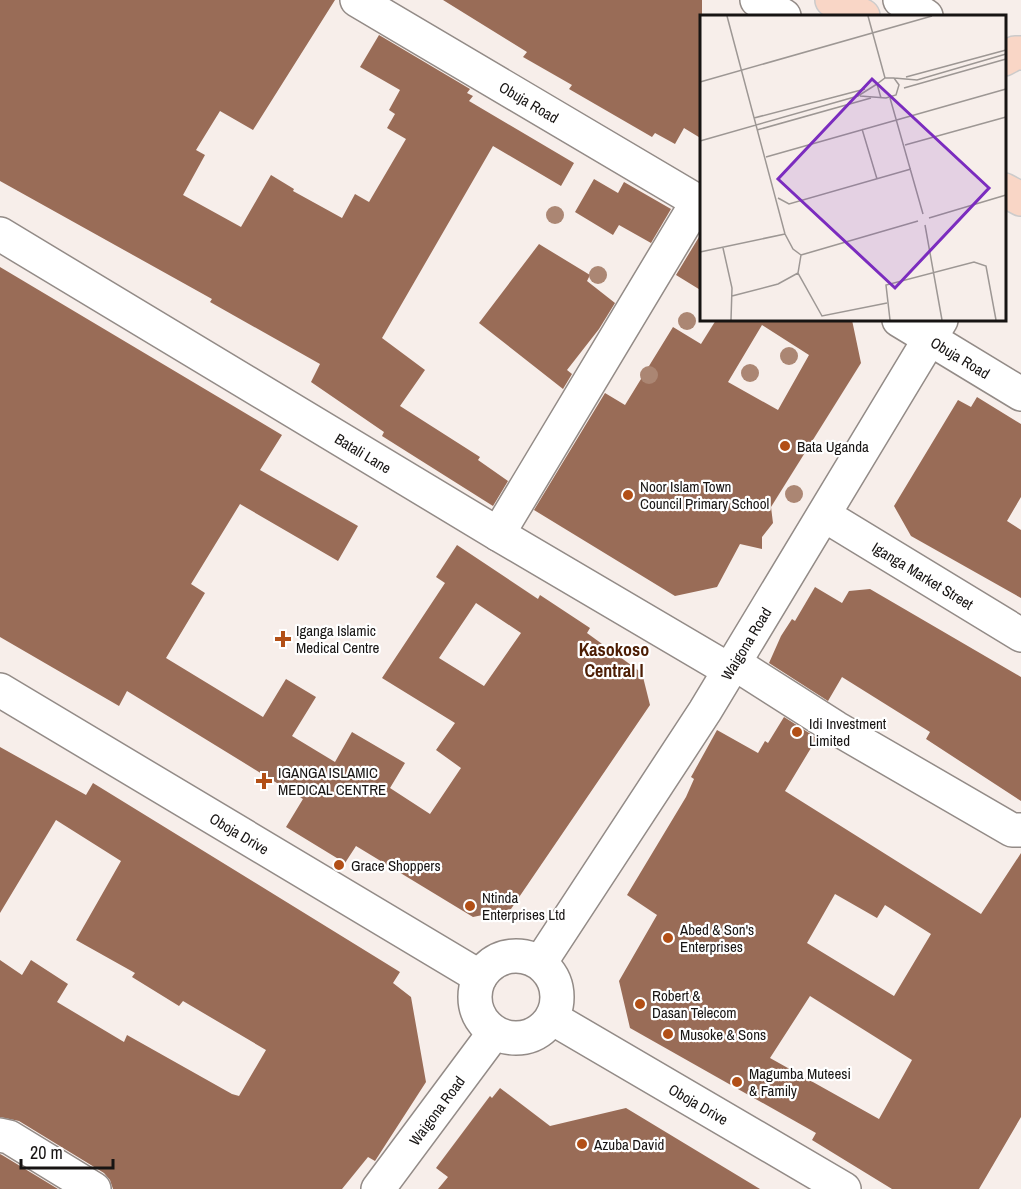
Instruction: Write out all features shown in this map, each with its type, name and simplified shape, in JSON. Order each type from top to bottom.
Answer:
[{"type":"street","name":"Obuja Road","points":[[357,0],[700,203]]},
{"type":"street","points":[[757,0],[782,15]]},
{"type":"street","points":[[900,0],[924,15]]},
{"type":"street","points":[[498,534],[700,203]]},
{"type":"street","name":"Batali Lane","points":[[0,234],[498,534],[731,666],[1012,830],[1021,830]]},
{"type":"street","name":"Obuja Road","points":[[903,321],[935,329],[1021,394]]},
{"type":"street","name":"Waigona Road","points":[[540,963],[731,666],[935,329]]},
{"type":"street","name":"Iganga Market Street","points":[[824,515],[1021,635]]},
{"type":"street","name":"Oboja Drive","points":[[0,690],[480,977]]},
{"type":"street","points":[[506,957],[530,958],[540,963],[555,983],[557,995],[552,1018],[545,1027],[524,1038],[512,1038],[494,1033],[482,1020],[477,1009],[476,987],[480,977],[495,961],[506,957]]},
{"type":"street","name":"Oboja Drive","points":[[552,1018],[844,1189]]},
{"type":"street","name":"Waigona Road","points":[[378,1189],[494,1033]]},
{"type":"street","points":[[0,1135],[9,1137],[94,1189]]},
{"type":"building","points":[[0,0],[335,0],[253,130],[220,111],[196,150],[205,155],[183,195],[241,227],[271,175],[294,189],[293,191],[342,218],[355,194],[369,202],[406,139],[387,128],[395,114],[389,110],[400,90],[360,67],[379,35],[470,89],[467,93],[473,96],[469,101],[574,163],[561,186],[493,146],[382,338],[425,370],[400,406],[480,457],[478,460],[508,481],[493,506],[382,436],[384,432],[311,382],[320,364],[210,302],[212,299],[0,181]]},
{"type":"building","points":[[443,0],[702,0],[700,138],[684,128],[675,144],[655,133],[652,137],[569,89],[572,85],[523,57],[527,52]]},
{"type":"building","points":[[594,179],[618,193],[624,182],[671,209],[651,243],[619,225],[613,235],[575,212]]},
{"type":"building","points":[[700,235],[700,290],[676,275]]},
{"type":"building","points":[[539,244],[590,275],[587,281],[615,303],[599,329],[567,370],[572,374],[563,389],[479,323]]},
{"type":"building","points":[[0,267],[282,435],[260,470],[358,526],[338,561],[240,504],[191,584],[205,593],[166,658],[263,717],[286,679],[316,697],[292,736],[335,762],[352,732],[405,763],[390,788],[430,814],[461,768],[436,750],[455,723],[382,678],[445,583],[436,577],[457,545],[538,599],[540,595],[590,628],[587,633],[642,673],[650,705],[511,909],[473,917],[356,846],[345,863],[286,827],[303,799],[127,691],[119,706],[0,637]],"holes":[[[476,603],[521,633],[484,686],[439,658]]]},
{"type":"building","points":[[715,321],[852,321],[861,363],[771,507],[773,523],[762,537],[762,549],[740,544],[717,587],[675,596],[534,510],[605,393],[625,405],[673,327],[701,344]],"holes":[[[762,325],[809,355],[778,410],[728,382]]]},
{"type":"building","points":[[977,397],[1021,424],[1021,497],[1007,521],[1021,530],[1021,598],[911,536],[894,506],[958,400],[971,407]]},
{"type":"building","points":[[815,587],[842,603],[849,591],[870,589],[1021,677],[1021,801],[926,739],[930,732],[842,677],[828,701],[769,663],[781,636],[792,619],[795,621]]},
{"type":"building","points":[[784,717],[817,738],[785,791],[981,914],[1021,853],[1021,1117],[979,1189],[892,1189],[812,1140],[816,1133],[630,1028],[619,981],[657,915],[627,895],[686,797],[694,779],[691,777],[717,730],[758,753],[765,741],[768,743]],"holes":[[[835,894],[877,918],[885,905],[931,934],[894,996],[807,943]],[[810,996],[912,1060],[879,1119],[770,1058]]]},
{"type":"building","points":[[0,747],[86,795],[93,783],[400,972],[393,983],[411,997],[426,1082],[375,1161],[368,1157],[342,1189],[113,1189],[104,1173],[19,1121],[0,1117],[0,960],[22,975],[31,960],[68,984],[57,1002],[124,1042],[127,1035],[232,1094],[239,1096],[266,1050],[183,1001],[179,1006],[132,977],[135,973],[76,940],[121,861],[56,820],[0,913]]},
{"type":"building","points":[[500,1088],[550,1126],[626,1108],[760,1189],[438,1189],[448,1177],[436,1168],[490,1096],[492,1098]]},
{"type":"building","points":[[0,1154],[2,1155],[58,1189],[0,1189]]},
{"type":"place","name":"Bata Uganda","points":[[785,446]]},
{"type":"place","name":"Noor Islam Town Council Primary School","points":[[628,495]]},
{"type":"place","name":"Iganga Islamic Medical Centre","points":[[283,639]]},
{"type":"place","name":"Idi Investment Limited","points":[[797,732]]},
{"type":"place","name":"IGANGA ISLAMIC MEDICAL CENTRE","points":[[264,781]]},
{"type":"place","name":"Grace Shoppers","points":[[339,865]]},
{"type":"place","name":"Ntinda Enterprises Ltd","points":[[470,906]]},
{"type":"place","name":"Abed & Son's Enterprises","points":[[668,938]]},
{"type":"place","name":"Robert & Dasan Telecom","points":[[640,1004]]},
{"type":"place","name":"Musoke & Sons","points":[[668,1034]]},
{"type":"place","name":"Magumba Muteesi & Family","points":[[737,1082]]},
{"type":"place","name":"Azuba David","points":[[582,1144]]},
{"type":"district","name":"Kasokoso Central I","points":[[614,659]]}]
